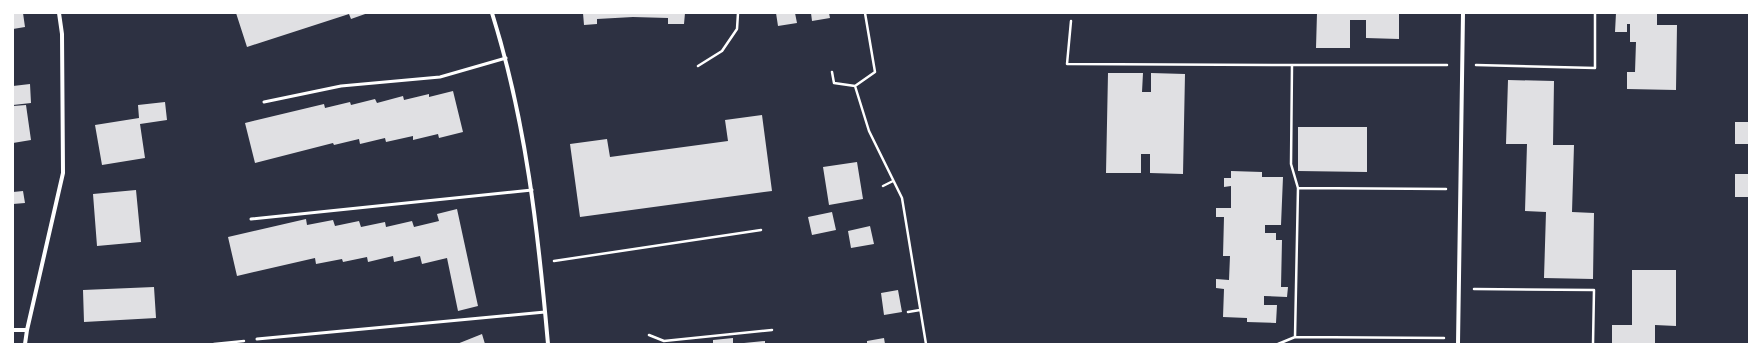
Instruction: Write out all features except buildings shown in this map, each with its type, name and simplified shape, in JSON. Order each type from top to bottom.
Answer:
[{"type":"street","points":[[25,344],[26,330],[63,173],[62,34],[59,13]]},
{"type":"street","points":[[492,13],[506,58],[523,135],[532,190],[548,344]]},
{"type":"street","points":[[1458,344],[1463,13]]},
{"type":"street","points":[[13,330],[26,330]]},
{"type":"lane","points":[[264,102],[341,86],[440,77],[506,58]]},
{"type":"lane","points":[[251,219],[404,202],[532,190]]},
{"type":"lane","points":[[257,339],[545,312]]},
{"type":"path","points":[[698,66],[722,51],[737,29],[738,13]]},
{"type":"path","points":[[832,72],[834,83],[855,86],[875,72],[865,13]]},
{"type":"path","points":[[1071,21],[1067,64],[1435,66],[1462,64],[1595,68],[1595,13]]},
{"type":"path","points":[[1292,65],[1291,164],[1298,188],[1295,337]]},
{"type":"path","points":[[855,86],[868,131],[902,198],[926,344]]},
{"type":"path","points":[[883,186],[893,181]]},
{"type":"path","points":[[1298,188],[1460,189]]},
{"type":"path","points":[[540,263],[761,230]]},
{"type":"path","points":[[1459,289],[1594,290],[1593,344]]},
{"type":"path","points":[[908,312],[920,310]]},
{"type":"path","points":[[649,335],[664,341],[772,330]]},
{"type":"path","points":[[1278,344],[1295,337],[1458,338]]},
{"type":"path","points":[[214,344],[257,339]]}]
